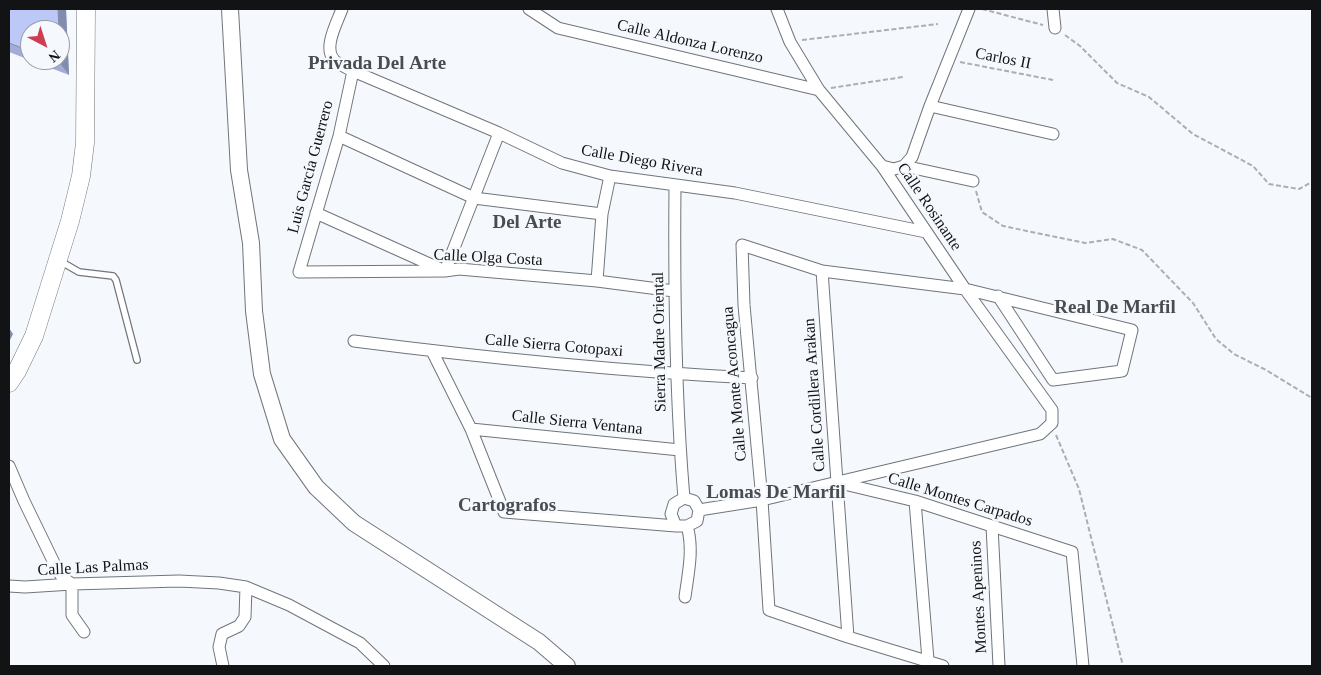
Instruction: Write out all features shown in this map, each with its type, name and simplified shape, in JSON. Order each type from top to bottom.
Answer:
[{"type":"main road","points":[[9,383],[34,336],[70,221],[79,185],[85,143],[86,9]]},
{"type":"street","points":[[230,9],[239,170],[252,243],[254,311],[262,374],[282,439],[316,487],[354,522],[540,642],[567,666]]},
{"type":"street","name":"Calle Diego Rivera","points":[[342,9],[329,51],[334,60],[353,71],[562,162],[610,176],[735,194],[926,232]]},
{"type":"street","name":"Calle Aldonza Lorenzo","points":[[529,9],[558,28],[819,90]]},
{"type":"street","name":"Calle Rosinante","points":[[777,9],[790,42],[819,90],[882,166],[965,289],[1052,410],[1052,424]]},
{"type":"street","points":[[904,166],[912,157],[930,106],[969,9]]},
{"type":"street","points":[[1054,9],[1054,28]]},
{"type":"street","name":"Luis García Guerrero","points":[[299,272],[339,136],[353,71]]},
{"type":"street","points":[[930,106],[1053,134]]},
{"type":"street","points":[[316,213],[445,271],[499,133]]},
{"type":"street","points":[[339,136],[474,198],[602,214]]},
{"type":"street","points":[[882,166],[894,169],[904,166],[973,182]]},
{"type":"street","points":[[597,281],[602,214],[610,176]]},
{"type":"street","name":"Sierra Madre Oriental","points":[[675,186],[674,291],[676,374],[684,498]]},
{"type":"street","name":"Calle Monte Aconcagua","points":[[822,271],[742,245],[744,305],[752,378],[770,610],[848,637]]},
{"type":"street","name":"Calle Olga Costa","points":[[299,272],[445,271],[459,269],[597,281],[674,291]]},
{"type":"street","points":[[822,271],[965,289],[998,296],[1132,330],[1122,371],[1053,380],[998,296]]},
{"type":"street","name":"Calle Cordillera Arakan","points":[[822,271],[848,637]]},
{"type":"street","name":"Calle Sierra Cotopaxi","points":[[354,341],[432,351],[676,374],[752,378]]},
{"type":"street","points":[[432,351],[471,429],[504,512],[682,526],[697,520],[699,510],[694,501],[684,498],[674,504],[671,514],[682,526],[691,537],[690,563],[685,597]]},
{"type":"street","points":[[699,510],[762,500],[1040,434],[1052,424]]},
{"type":"street","name":"Calle Sierra Ventana","points":[[471,429],[680,450]]},
{"type":"street","points":[[9,466],[57,569],[62,577],[72,584],[72,615],[84,632]]},
{"type":"street","name":"Calle Montes Carpados","points":[[838,482],[915,501],[1072,552],[1083,666]]},
{"type":"street","points":[[915,501],[928,660]]},
{"type":"street","name":"Montes Apeninos","points":[[992,526],[999,666]]},
{"type":"street","name":"Calle Las Palmas","points":[[9,586],[25,587],[179,580],[246,587],[289,605],[360,643],[384,666]]},
{"type":"street","points":[[223,666],[219,647],[222,634],[240,626],[245,617],[246,587]]},
{"type":"street","points":[[848,637],[943,666]]},
{"type":"lane","points":[[58,260],[78,272],[113,276],[116,280],[137,360]]},
{"type":"path","points":[[982,9],[1054,28],[1080,46],[1117,83],[1150,97],[1194,134],[1253,166],[1269,184],[1299,189],[1312,182]]},
{"type":"path","points":[[790,42],[938,24]]},
{"type":"path","name":"Carlos II","points":[[948,60],[1053,80]]},
{"type":"path","points":[[819,90],[903,77]]},
{"type":"path","points":[[973,182],[982,212],[1004,226],[1086,243],[1113,239],[1142,250],[1193,303],[1216,339],[1234,354],[1266,370],[1312,398]]},
{"type":"path","points":[[1052,424],[1079,489],[1123,666]]},
{"type":"building","points":[[9,9],[58,9],[59,20],[20,20],[20,47],[9,43]]},
{"type":"district","name":"Privada Del Arte","points":[[377,64]]},
{"type":"district","name":"Del Arte","points":[[527,223]]},
{"type":"district","name":"Real De Marfil","points":[[1115,308]]},
{"type":"district","name":"Lomas De Marfil","points":[[776,493]]},
{"type":"district","name":"Cartografos","points":[[507,506]]}]
